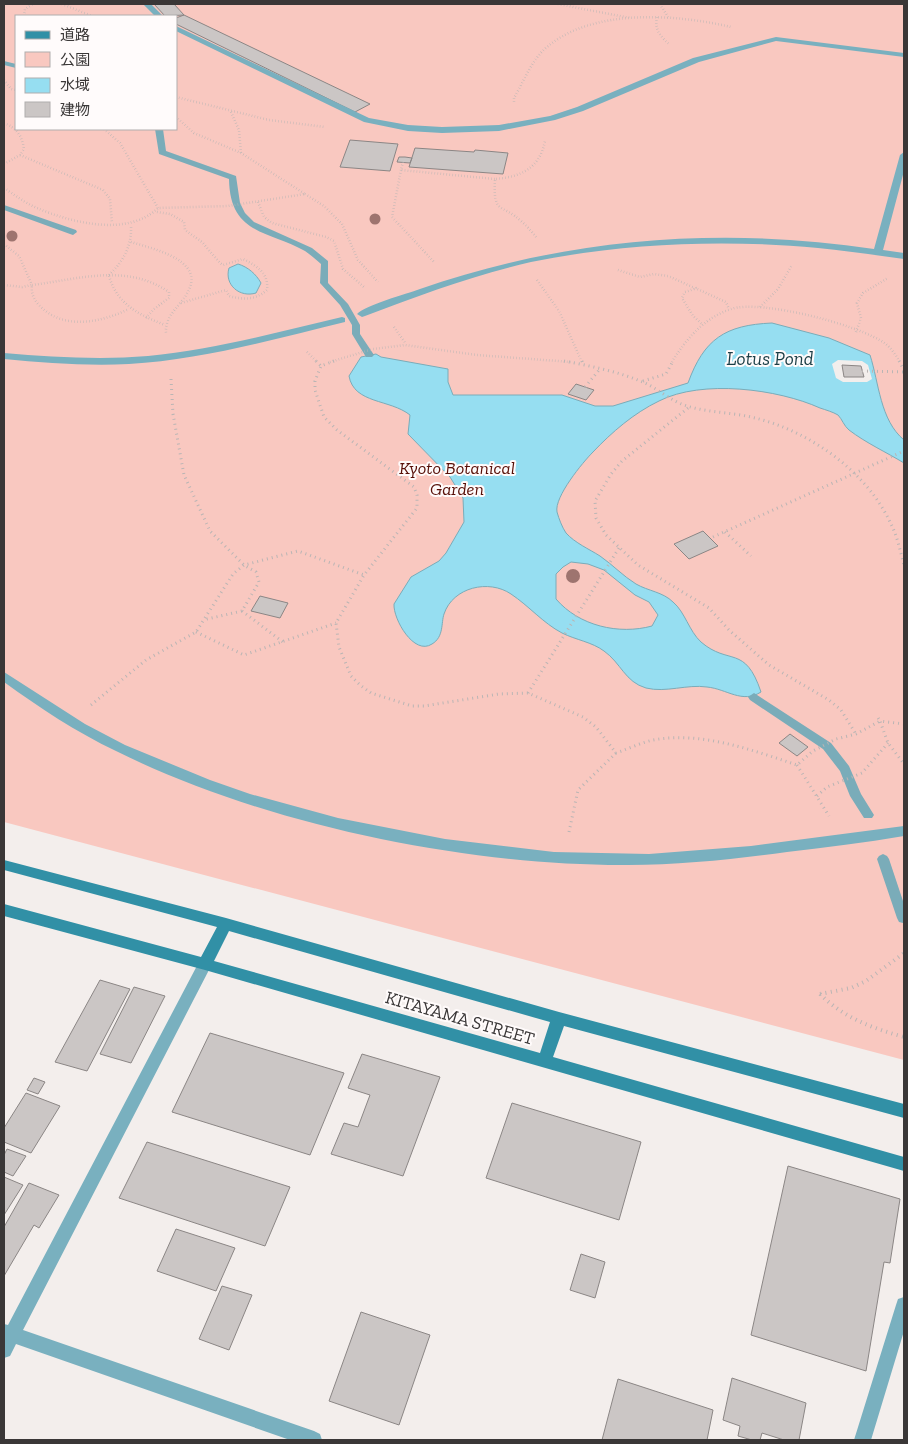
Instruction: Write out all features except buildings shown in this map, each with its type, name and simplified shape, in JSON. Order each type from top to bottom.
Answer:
[{"type":"street","points":[[148,4],[158,15]]},
{"type":"street","points":[[178,29],[376,122],[408,128],[448,130],[488,129],[534,122],[580,109],[696,60],[765,41],[786,39],[904,55]]},
{"type":"street","points":[[878,252],[904,155]]},
{"type":"street","points":[[362,314],[393,298],[523,262],[597,248],[698,241],[792,243],[904,256]]},
{"type":"street","points":[[4,356],[65,360],[138,360],[170,356],[342,320]]},
{"type":"street","points":[[4,676],[106,742],[222,790],[307,815],[385,834],[464,848],[564,858],[628,860],[710,856],[904,832]]},
{"type":"street","name":"KITAYAMA STREET","points":[[4,865],[226,924],[559,1018],[904,1111]]},
{"type":"street","name":"KITAYAMA STREET","points":[[4,910],[205,964],[904,1164]]},
{"type":"street","points":[[4,1350],[8,1333],[226,924]]},
{"type":"street","points":[[544,1062],[559,1018]]},
{"type":"street","points":[[862,1440],[904,1305]]},
{"type":"street","points":[[8,1333],[314,1440]]},
{"type":"path","points":[[24,15],[25,9],[33,4]]},
{"type":"path","points":[[62,4],[90,15]]},
{"type":"path","points":[[558,4],[633,19]]},
{"type":"path","points":[[660,4],[668,17]]},
{"type":"path","points":[[657,17],[656,28],[663,38],[673,48],[696,60]]},
{"type":"path","points":[[401,170],[495,179],[516,178],[527,172],[537,163],[545,141],[534,122],[514,104],[514,98],[546,47],[559,37],[576,30],[596,24],[668,17],[723,25],[765,41]]},
{"type":"path","points":[[4,80],[11,89],[15,90]]},
{"type":"path","points":[[178,98],[231,112],[306,126],[340,127],[376,122]]},
{"type":"path","points":[[231,112],[239,130],[241,153]]},
{"type":"path","points":[[178,119],[194,132],[241,153],[324,206],[342,224],[358,260],[393,298]]},
{"type":"path","points":[[4,123],[15,129]]},
{"type":"path","points":[[4,164],[20,155],[24,149],[20,134],[16,130]]},
{"type":"path","points":[[105,130],[120,143],[158,210],[184,222],[185,230],[203,242],[207,251],[223,266],[243,259],[261,270],[269,281],[267,290],[256,297],[229,296],[226,290],[180,304]]},
{"type":"path","points":[[20,155],[103,190],[110,200],[112,224]]},
{"type":"path","points":[[403,162],[392,217],[453,282]]},
{"type":"path","points":[[495,179],[494,198],[498,207],[522,221],[540,241],[549,256]]},
{"type":"path","points":[[4,188],[47,212],[76,220],[131,225],[140,222],[158,210],[228,206],[305,194]]},
{"type":"path","points":[[258,201],[264,217],[272,223],[326,237],[334,241],[340,263],[348,274],[362,286],[393,298]]},
{"type":"path","points":[[109,276],[119,266],[131,242],[131,225]]},
{"type":"path","points":[[131,242],[173,258],[191,270],[193,282],[189,292],[168,318],[165,325],[170,356],[173,414],[184,475],[210,531],[244,565],[256,572],[259,582],[242,611],[203,620]]},
{"type":"path","points":[[759,307],[778,289],[795,261],[792,243]]},
{"type":"path","points":[[4,244],[20,255],[32,285],[32,295],[39,307],[50,316],[80,322],[100,320],[129,309]]},
{"type":"path","points":[[597,248],[607,262],[626,274],[640,277],[654,274],[661,275],[699,288],[726,302],[729,310]]},
{"type":"path","points":[[523,262],[560,311],[584,365]]},
{"type":"path","points":[[4,285],[22,287],[121,274],[137,276],[157,284],[169,292],[169,298],[154,309],[146,318]]},
{"type":"path","points":[[109,276],[116,293],[129,309],[165,325]]},
{"type":"path","points":[[856,332],[862,321],[862,315],[857,303],[860,297],[889,277]]},
{"type":"path","points":[[699,288],[685,292],[682,298],[693,316],[703,325]]},
{"type":"path","points":[[642,381],[666,374],[682,346],[696,329],[729,310],[759,307],[802,313],[882,342],[890,348],[904,371],[862,371]]},
{"type":"path","points":[[616,753],[596,727],[583,717],[528,693],[482,696],[424,706],[412,706],[385,698],[366,689],[351,676],[339,647],[336,623],[364,575],[417,508],[417,495],[414,487],[337,430],[324,418],[315,390],[315,381],[321,366],[359,351],[406,344],[464,354],[544,359],[584,365],[642,381],[688,407],[744,415],[788,430],[823,449],[868,487],[886,514],[899,543],[904,565]]},
{"type":"path","points":[[585,387],[600,369]]},
{"type":"path","points":[[688,407],[622,461],[611,474],[595,502],[596,518],[606,536],[638,564],[709,608],[729,630],[769,665],[829,700],[840,710],[856,734]]},
{"type":"path","points":[[713,537],[904,451]]},
{"type":"path","points":[[725,532],[751,556]]},
{"type":"path","points":[[528,693],[619,548]]},
{"type":"path","points":[[73,722],[95,701],[146,660],[196,632],[233,574],[244,565],[298,551],[364,575]]},
{"type":"path","points":[[242,611],[283,642]]},
{"type":"path","points":[[196,632],[244,654],[336,623]]},
{"type":"path","points":[[877,716],[888,743],[904,764]]},
{"type":"path","points":[[797,765],[813,751],[836,739],[856,734],[880,721],[904,724]]},
{"type":"path","points":[[564,858],[578,790],[616,753],[651,741],[692,739],[732,744],[797,765],[844,840]]},
{"type":"path","points":[[817,796],[831,784],[855,777],[864,772],[888,743]]},
{"type":"path","points":[[904,953],[866,982],[851,988],[820,994],[837,1011],[844,1015],[861,1023],[904,1037]]},
{"type":"green space","name":"Kyoto Botanical Garden","points":[[4,4],[904,4],[904,1060],[4,822]]},
{"type":"water","points":[[238,264],[248,269],[261,283],[256,293],[244,294],[231,285],[228,274],[229,268]]},
{"type":"water","name":"Lotus Pond","points":[[772,323],[829,338],[870,355],[885,412],[896,432],[904,440],[904,463],[849,430],[838,415],[803,401],[740,389],[696,390],[677,394],[659,401],[632,417],[616,430],[576,471],[564,489],[557,506],[557,512],[566,533],[574,540],[600,556],[636,584],[669,599],[681,611],[693,633],[701,642],[711,649],[742,661],[749,667],[761,692],[747,697],[699,686],[661,690],[646,688],[628,677],[604,651],[594,645],[562,633],[511,594],[493,587],[473,588],[455,597],[444,614],[439,638],[432,644],[418,645],[412,641],[397,618],[394,604],[411,577],[439,561],[446,553],[464,522],[463,498],[450,477],[408,434],[410,415],[393,406],[365,396],[352,385],[349,376],[361,357],[376,354],[381,357],[448,369],[448,382],[453,395],[562,395],[595,406],[613,406],[688,383],[701,355],[718,337],[729,331],[756,324]],"holes":[[[571,562],[588,564],[604,570],[635,595],[649,602],[658,615],[652,626],[639,629],[613,629],[588,622],[565,608],[556,599],[556,574]]]},
{"type":"pier","points":[[838,360],[862,361],[868,365],[872,379],[867,382],[843,382],[836,378],[832,364]]},
{"type":"waterway","points":[[4,63],[15,66]]},
{"type":"waterway","points":[[159,130],[162,152],[233,178],[236,203],[242,214],[251,224],[309,250],[325,263],[324,283],[344,304],[356,325],[356,334],[369,355]]},
{"type":"waterway","points":[[4,207],[73,232]]},
{"type":"waterway","points":[[754,697],[827,746],[845,769],[856,796],[868,815]]},
{"type":"waterway","points":[[883,859],[903,918]]}]
